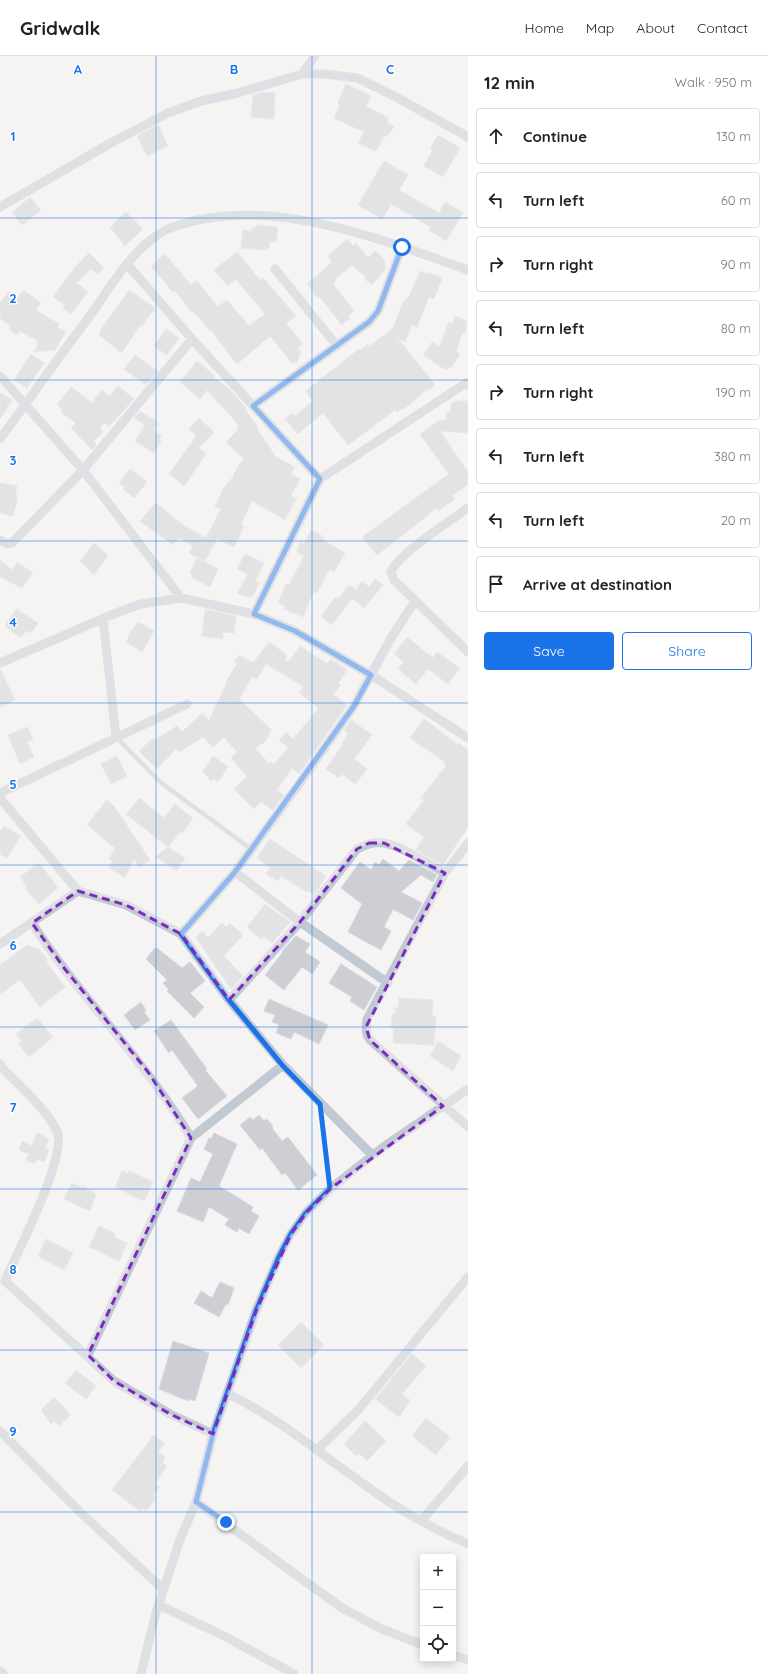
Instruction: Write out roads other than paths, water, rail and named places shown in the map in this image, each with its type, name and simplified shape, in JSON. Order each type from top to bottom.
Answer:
[{"type":"street","points":[[302,74],[314,56]]},
{"type":"street","points":[[0,207],[109,144],[168,114],[201,101],[238,93],[302,74],[325,74],[357,78],[396,97],[468,137]]},
{"type":"street","points":[[0,439],[127,264],[157,236],[183,224],[218,216],[259,216],[317,222],[402,247],[468,270]]},
{"type":"street","points":[[253,406],[369,322],[378,311],[402,247]]},
{"type":"street","points":[[127,264],[192,339],[320,479]]},
{"type":"street","points":[[275,269],[337,346]]},
{"type":"street","points":[[0,540],[7,544],[12,543],[83,470],[192,339]]},
{"type":"street","points":[[0,376],[83,470],[181,598]]},
{"type":"street","points":[[254,614],[320,479],[467,381]]},
{"type":"street","points":[[468,508],[404,555],[391,572],[394,580],[468,652]]},
{"type":"street","points":[[0,663],[141,604],[181,598],[254,614],[295,631],[371,675],[468,738]]},
{"type":"street","points":[[181,934],[235,872],[354,706],[391,638],[415,601]]},
{"type":"street","points":[[103,619],[116,737]]},
{"type":"street","points":[[0,793],[187,704]]},
{"type":"street","points":[[0,798],[78,891],[126,905],[181,934],[229,1000],[283,1066],[372,1155]]},
{"type":"street","points":[[229,1000],[300,922],[357,849],[369,844],[384,843],[402,850],[445,873]]},
{"type":"street","points":[[468,843],[445,873],[368,1019],[366,1034],[370,1040],[468,1127]]},
{"type":"street","points":[[235,872],[300,922],[388,983]]},
{"type":"street","points":[[0,944],[78,891]]},
{"type":"street","points":[[32,923],[64,968],[148,1072],[178,1115],[191,1138]]},
{"type":"street","points":[[88,1355],[191,1138],[283,1066]]},
{"type":"street","points":[[1,1067],[34,1099],[57,1131],[59,1141],[51,1175],[3,1279],[88,1355],[94,1364],[114,1381],[170,1414],[213,1434]]},
{"type":"street","points":[[141,1674],[149,1637],[159,1605],[180,1542],[196,1502],[213,1434],[256,1311],[279,1257],[291,1234],[306,1213],[330,1189],[372,1155],[468,1089]]},
{"type":"street","points":[[317,1450],[359,1408],[468,1277]]},
{"type":"street","points":[[228,1394],[265,1412],[372,1491],[421,1521],[468,1544]]},
{"type":"street","points":[[0,1431],[81,1513],[164,1590]]},
{"type":"street","points":[[421,1521],[468,1466]]},
{"type":"street","points":[[196,1502],[342,1608],[382,1629],[420,1644]]},
{"type":"street","points":[[159,1605],[226,1637],[294,1674]]},
{"type":"street","points":[[456,1656],[468,1660]]},
{"type":"lane","points":[[116,737],[160,782],[251,849]]}]
